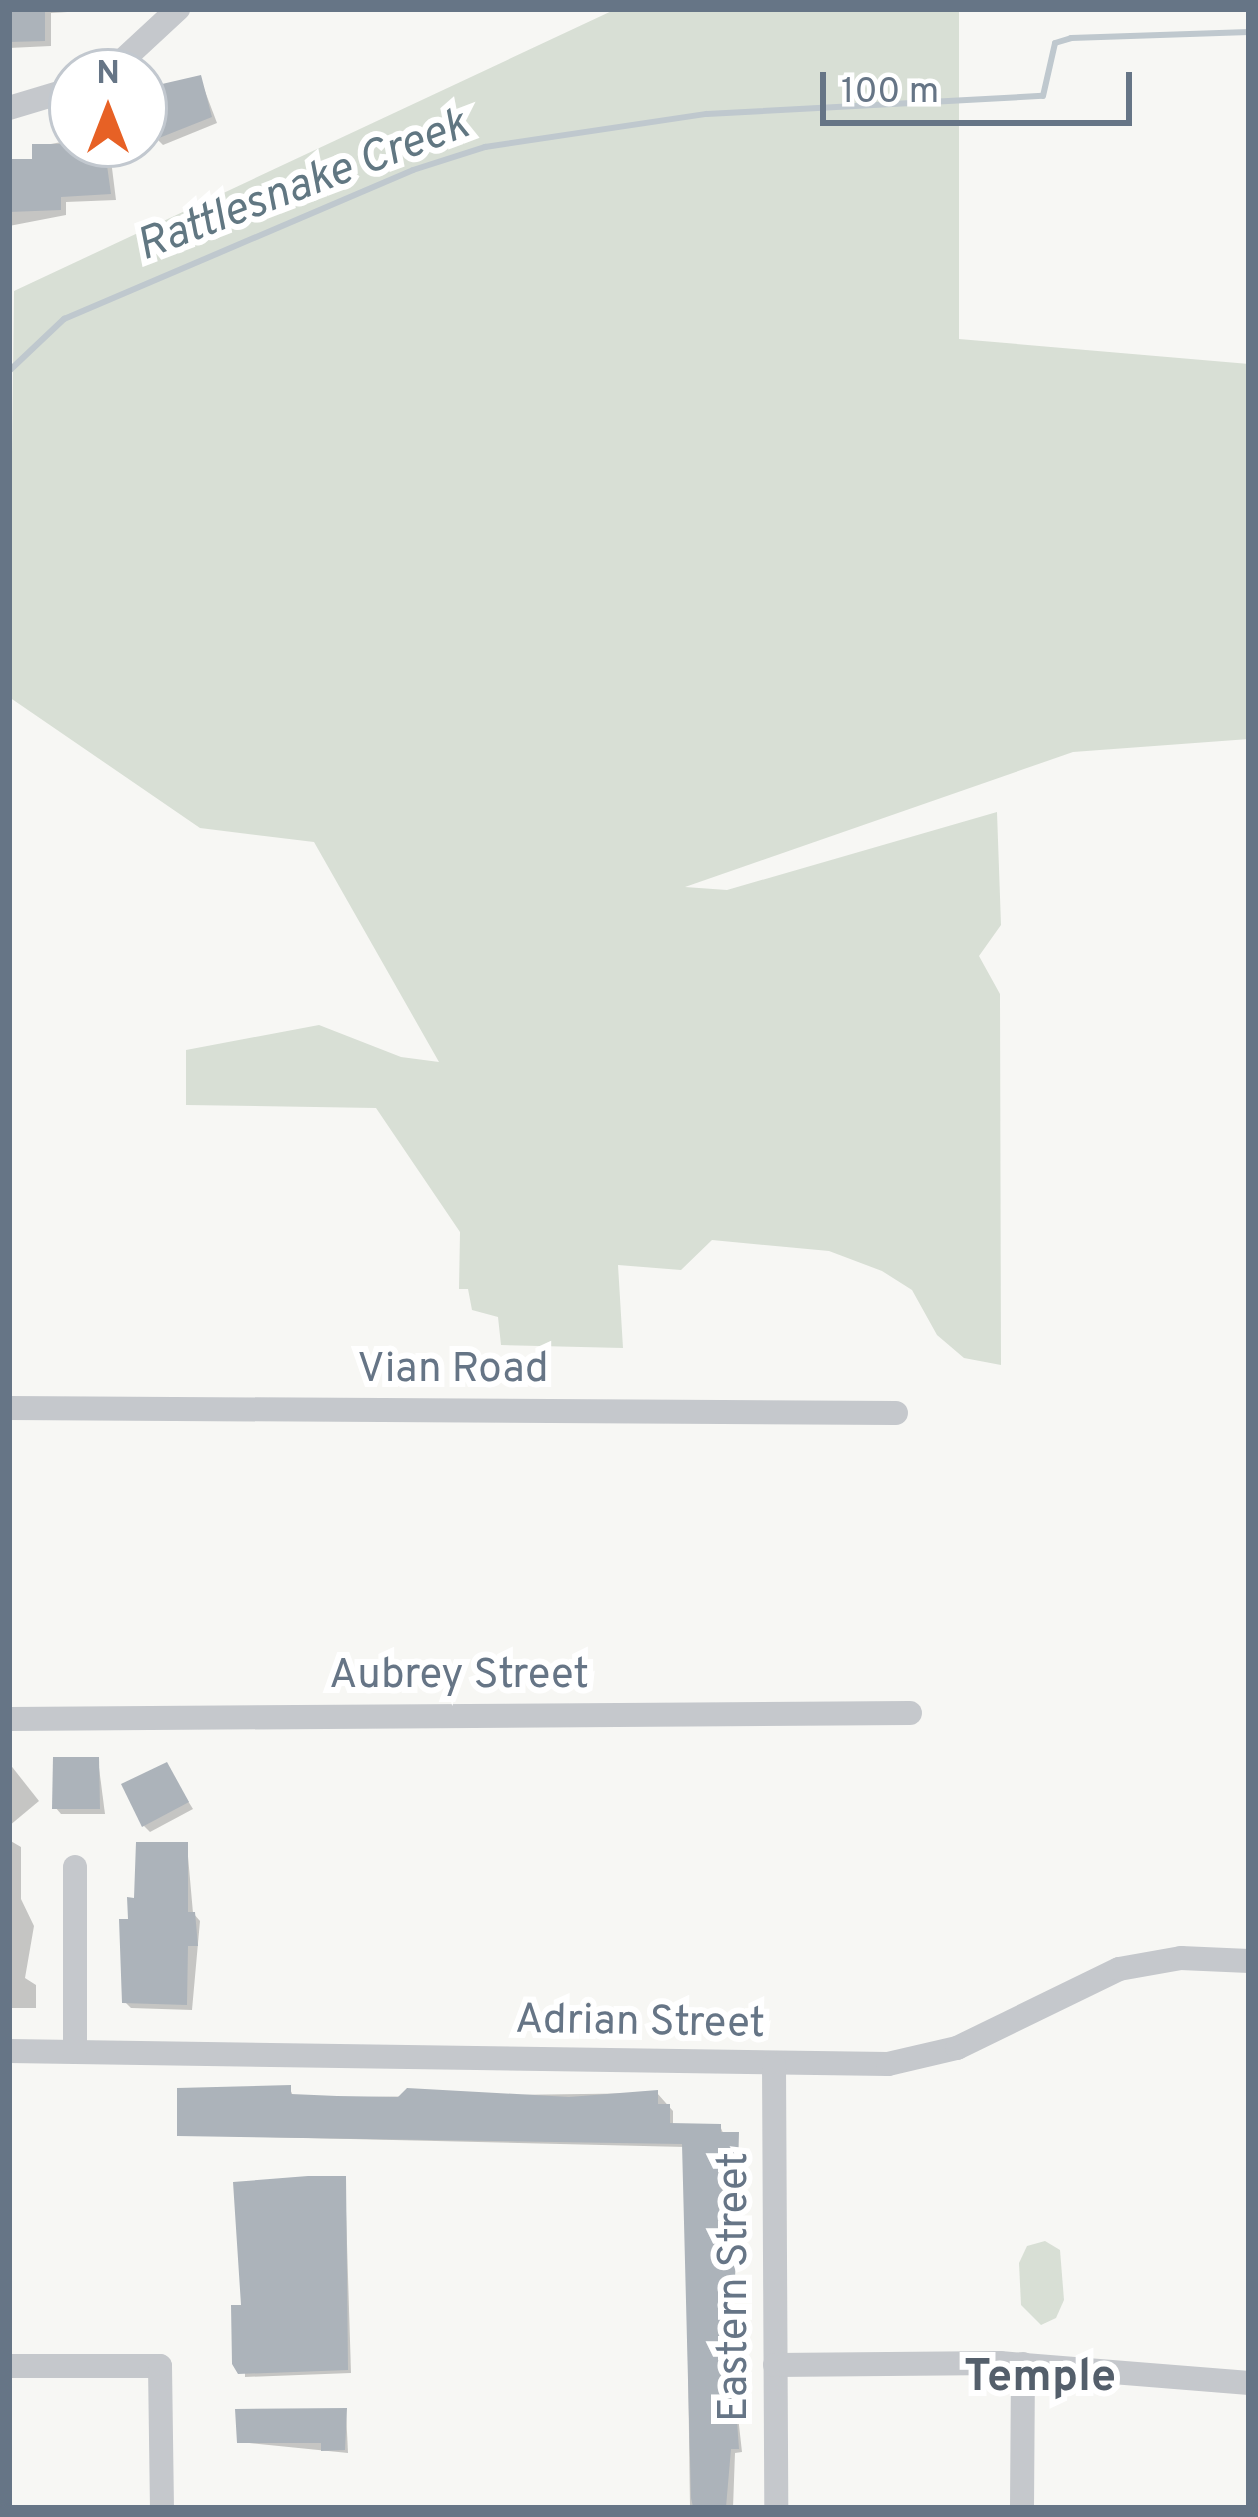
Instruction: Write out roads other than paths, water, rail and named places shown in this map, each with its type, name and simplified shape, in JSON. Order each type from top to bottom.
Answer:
[{"type":"street","points":[[136,48],[178,9]]},
{"type":"street","points":[[9,108],[48,96]]},
{"type":"street","name":"Vian Road","points":[[9,1408],[896,1413]]},
{"type":"street","name":"Aubrey Street","points":[[9,1720],[910,1713]]},
{"type":"street","points":[[75,1868],[75,2052]]},
{"type":"street","name":"Adrian Street","points":[[9,2051],[888,2064],[956,2048],[1119,1969],[1181,1958],[1249,1961]]},
{"type":"street","name":"Eastern Street","points":[[774,2065],[776,2508]]},
{"type":"street","points":[[775,2365],[1023,2364],[1249,2383]]},
{"type":"street","points":[[1022,2508],[1023,2364]]},
{"type":"street","points":[[9,2366],[160,2366],[162,2508]]},
{"type":"waterway","name":"Rattlesnake Creek","points":[[9,371],[64,319],[413,170],[485,147],[707,114],[1043,96],[1055,43],[1071,38],[1249,32]]},
{"type":"district","name":"Temple","points":[[1040,2379]]}]
